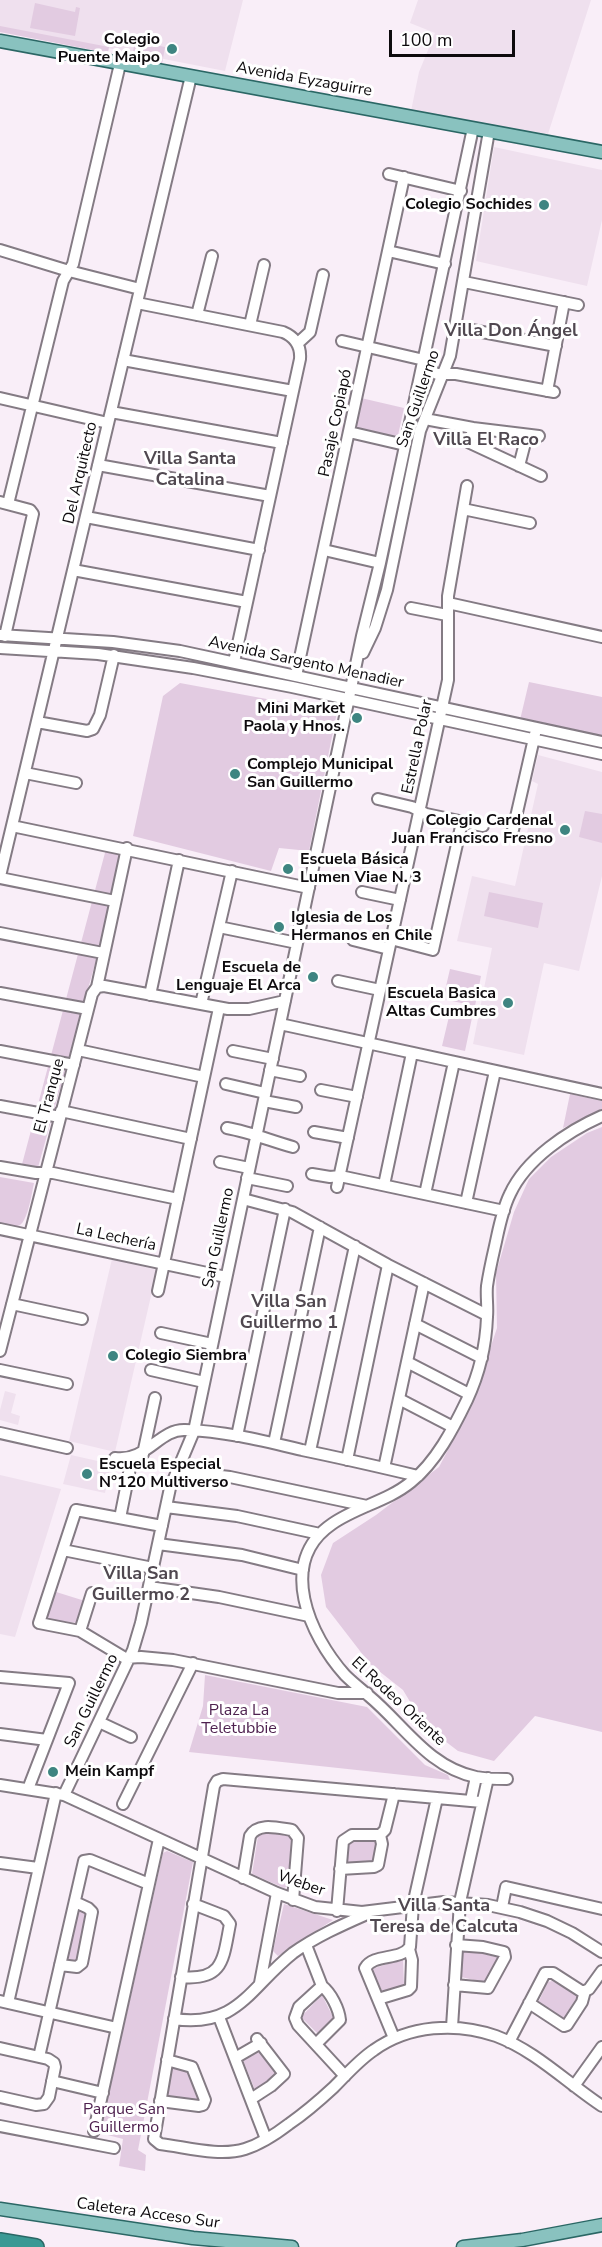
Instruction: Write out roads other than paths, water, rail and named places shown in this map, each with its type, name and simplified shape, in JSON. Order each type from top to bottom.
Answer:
[{"type":"highway","points":[[0,2241],[36,2247]]},
{"type":"main road","name":"Avenida Eyzaguirre","points":[[0,41],[602,152]]},
{"type":"main road","name":"Caletera Acceso Sur","points":[[0,2209],[193,2238],[292,2247]]},
{"type":"main road","points":[[463,2247],[522,2241],[602,2225]]},
{"type":"street","points":[[2,635],[33,517],[32,512],[4,503],[33,405],[63,281],[73,264],[120,64]]},
{"type":"street","name":"Del Arquitecto","points":[[0,877],[191,76]]},
{"type":"street","name":"San Guillermo","points":[[4,2002],[38,1868],[60,1794],[99,1722],[139,1634],[166,1507],[177,1471],[194,1431],[473,128]]},
{"type":"street","name":"San Guillermo","points":[[356,671],[378,621],[387,590],[417,441],[445,373],[456,327],[489,131]]},
{"type":"street","points":[[389,174],[461,191]]},
{"type":"street","name":"Pasaje Copiapó","points":[[296,676],[404,177]]},
{"type":"street","points":[[0,250],[140,289]]},
{"type":"street","points":[[388,251],[445,264]]},
{"type":"street","points":[[197,315],[212,256]]},
{"type":"street","points":[[250,325],[264,265]]},
{"type":"street","points":[[298,343],[310,332],[323,275]]},
{"type":"street","points":[[464,282],[578,305]]},
{"type":"street","points":[[342,340],[424,363],[433,373],[445,373],[551,392],[564,302]]},
{"type":"street","points":[[137,303],[283,332],[292,336],[298,343],[300,359],[234,662]]},
{"type":"street","points":[[456,327],[556,346]]},
{"type":"street","points":[[123,360],[293,391]]},
{"type":"street","points":[[0,398],[282,443]]},
{"type":"street","points":[[425,419],[473,428],[539,436]]},
{"type":"street","points":[[473,428],[470,443],[541,476]]},
{"type":"street","points":[[349,432],[405,446]]},
{"type":"street","points":[[519,466],[527,435]]},
{"type":"street","points":[[98,465],[270,496]]},
{"type":"street","name":"Estrella Polar","points":[[338,1181],[449,670],[448,603],[467,486]]},
{"type":"street","points":[[463,509],[530,523]]},
{"type":"street","points":[[86,517],[259,550]]},
{"type":"street","points":[[324,550],[380,563]]},
{"type":"street","points":[[73,570],[248,602]]},
{"type":"street","points":[[448,603],[602,638]]},
{"type":"street","points":[[411,608],[447,615]]},
{"type":"street","name":"Avenida Sargento Menadier","points":[[2,635],[129,643],[234,662],[296,676],[439,719],[602,754]]},
{"type":"street","name":"Avenida Sargento Menadier","points":[[0,648],[114,656],[193,668],[442,707],[602,742]]},
{"type":"street","points":[[37,722],[87,732],[93,729],[100,715],[114,656]]},
{"type":"street","points":[[513,830],[536,728]]},
{"type":"street","points":[[25,772],[76,783]]},
{"type":"street","points":[[378,799],[462,822],[483,825]]},
{"type":"street","points":[[353,940],[433,950],[462,822]]},
{"type":"street","points":[[12,826],[127,848],[309,888]]},
{"type":"street","name":"El Tranque","points":[[0,1351],[88,1009],[93,992],[97,987],[127,848]]},
{"type":"street","points":[[150,995],[179,860]]},
{"type":"street","points":[[201,1004],[232,871]]},
{"type":"street","points":[[0,877],[115,901]]},
{"type":"street","points":[[362,892],[400,900]]},
{"type":"street","points":[[219,927],[297,943]]},
{"type":"street","points":[[0,933],[103,953]]},
{"type":"street","points":[[338,981],[380,990]]},
{"type":"street","points":[[97,987],[104,986],[219,1008],[249,1009],[285,1001]]},
{"type":"street","points":[[0,993],[88,1009]]},
{"type":"street","points":[[158,1291],[219,1008]]},
{"type":"street","points":[[280,1024],[602,1094]]},
{"type":"street","points":[[78,1050],[204,1077]]},
{"type":"street","points":[[0,1051],[74,1065]]},
{"type":"street","points":[[233,1051],[300,1076]]},
{"type":"street","points":[[384,1185],[412,1053]]},
{"type":"street","points":[[425,1194],[454,1062]]},
{"type":"street","points":[[466,1203],[495,1071]]},
{"type":"street","points":[[225,1084],[296,1107]]},
{"type":"street","points":[[321,1090],[357,1097]]},
{"type":"street","points":[[0,1106],[61,1114],[191,1139]]},
{"type":"street","name":"El Rodeo Oriente","points":[[507,1779],[476,1777],[451,1768],[433,1757],[414,1742],[354,1683],[338,1666],[314,1628],[303,1594],[303,1570],[307,1556],[320,1534],[333,1523],[402,1489],[418,1476],[435,1454],[453,1426],[469,1394],[482,1358],[488,1284],[504,1211],[515,1184],[534,1162],[576,1130],[602,1116]]},
{"type":"street","points":[[227,1128],[293,1147]]},
{"type":"street","points":[[314,1132],[348,1138]]},
{"type":"street","points":[[220,1162],[287,1186]]},
{"type":"street","points":[[0,1167],[53,1173],[178,1199]]},
{"type":"street","points":[[312,1174],[338,1181],[384,1185],[504,1211]]},
{"type":"street","points":[[243,1199],[285,1209],[487,1315]]},
{"type":"street","points":[[237,1436],[285,1209]]},
{"type":"street","points":[[274,1443],[320,1227]]},
{"type":"street","name":"La Lechería","points":[[0,1229],[226,1277]]},
{"type":"street","points":[[310,1451],[355,1246]]},
{"type":"street","points":[[347,1460],[388,1265]]},
{"type":"street","points":[[384,1468],[424,1283]]},
{"type":"street","points":[[12,1304],[82,1319]]},
{"type":"street","points":[[415,1324],[482,1358]]},
{"type":"street","points":[[161,1333],[212,1344]]},
{"type":"street","points":[[407,1362],[469,1394]]},
{"type":"street","points":[[152,1370],[204,1382]]},
{"type":"street","points":[[0,1371],[67,1384]]},
{"type":"street","points":[[120,1518],[155,1398]]},
{"type":"street","points":[[399,1399],[453,1426]]},
{"type":"street","points":[[115,1458],[137,1456],[180,1430],[237,1436],[274,1443],[418,1476]]},
{"type":"street","points":[[0,1433],[67,1448]]},
{"type":"street","points":[[177,1471],[230,1477],[367,1506]]},
{"type":"street","points":[[166,1507],[237,1516],[320,1534]]},
{"type":"street","points":[[162,1526],[76,1510],[39,1623],[80,1631],[123,1657],[193,1663],[338,1693],[367,1694]]},
{"type":"street","points":[[159,1544],[242,1555],[303,1570]]},
{"type":"street","points":[[63,1550],[153,1568]]},
{"type":"street","points":[[149,1587],[219,1597],[309,1616]]},
{"type":"street","points":[[80,1631],[92,1593]]},
{"type":"street","points":[[123,1804],[193,1663]]},
{"type":"street","points":[[0,1677],[69,1683],[28,1789]]},
{"type":"street","points":[[99,1722],[131,1737]]},
{"type":"street","points":[[0,1734],[47,1740]]},
{"type":"street","points":[[452,2027],[460,1902],[476,1801],[476,1777]]},
{"type":"street","points":[[476,1801],[488,1778]]},
{"type":"street","points":[[476,1801],[223,1779],[217,1781],[214,1786],[201,1859],[154,2135],[155,2141],[160,2144],[228,2151],[245,2149],[266,2139],[308,2109],[374,2050],[394,2038],[422,2030],[452,2027],[474,2030],[509,2042],[529,2053],[602,2106]]},
{"type":"street","name":"Weber","points":[[0,1785],[60,1794],[292,1900],[337,1911],[373,1912],[413,1905],[460,1902],[502,1907],[556,1925],[602,1950]]},
{"type":"street","points":[[337,1911],[342,1844],[351,1835],[380,1835],[385,1830],[394,1794]]},
{"type":"street","points":[[378,1999],[411,1987],[412,1960],[409,1949],[413,1905],[437,1798]]},
{"type":"street","points":[[243,1878],[250,1836],[254,1830],[262,1827],[292,1830],[298,1838],[292,1900]]},
{"type":"street","points":[[340,1869],[378,1865],[382,1844],[380,1835]]},
{"type":"street","points":[[94,2131],[159,1839]]},
{"type":"street","points":[[39,2057],[86,1860],[149,1884]]},
{"type":"street","points":[[0,1863],[38,1868]]},
{"type":"street","points":[[502,1907],[506,1887],[602,1909]]},
{"type":"street","points":[[260,1983],[277,1893]]},
{"type":"street","points":[[60,1965],[76,1968],[82,1960],[92,1914],[90,1909],[75,1902]]},
{"type":"street","points":[[181,1977],[202,1978],[218,1968],[224,1956],[230,1924],[224,1916],[194,1904]]},
{"type":"street","points":[[174,2019],[199,2021],[219,2017],[240,2003],[287,1958],[306,1944],[373,1912]]},
{"type":"street","points":[[306,1944],[322,1986],[329,1994],[340,2016],[340,2020],[316,2044]]},
{"type":"street","points":[[454,1985],[488,1988],[505,1955],[502,1951],[495,1949],[456,1945]]},
{"type":"street","points":[[394,2038],[366,1973],[366,1966],[370,1962],[405,1953],[409,1949]]},
{"type":"street","points":[[528,2003],[564,2026],[567,2025],[582,2002],[585,1991],[602,1971]]},
{"type":"street","points":[[509,2042],[542,1977],[547,1972],[585,1991]]},
{"type":"street","points":[[322,1986],[298,2007],[295,2014],[298,2025],[345,2076]]},
{"type":"street","points":[[4,2002],[117,2028]]},
{"type":"street","points":[[219,2017],[266,2139]]},
{"type":"street","points":[[235,2058],[259,2041],[284,2073],[271,2086],[251,2099]]},
{"type":"street","points":[[0,2048],[39,2057],[54,2063],[55,2067],[48,2100],[44,2104],[36,2105],[0,2097]]},
{"type":"street","points":[[574,2086],[601,2051]]},
{"type":"street","points":[[160,2101],[199,2106],[203,2105],[206,2100],[192,2067],[188,2064],[167,2061]]},
{"type":"street","points":[[52,2081],[103,2093]]},
{"type":"street","points":[[0,2126],[114,2148]]},
{"type":"place","name":"Colegio Puente Maipo","points":[[172,49]]},
{"type":"place","name":"Colegio Sochides","points":[[544,205]]},
{"type":"place","name":"Mini Market Paola y Hnos.","points":[[357,718]]},
{"type":"place","name":"Complejo Municipal San Guillermo","points":[[235,774]]},
{"type":"place","name":"Colegio Cardenal Juan Francisco Fresno","points":[[565,830]]},
{"type":"place","name":"Escuela Básica Lumen Viae N. 3","points":[[288,869]]},
{"type":"place","name":"Iglesia de Los Hermanos en Chile","points":[[279,927]]},
{"type":"place","name":"Escuela de Lenguaje El Arca","points":[[313,977]]},
{"type":"place","name":"Escuela Basica Altas Cumbres","points":[[508,1003]]},
{"type":"place","name":"Colegio Siembra","points":[[113,1356]]},
{"type":"place","name":"Escuela Especial N°120 Multiverso","points":[[87,1474]]},
{"type":"place","name":"Mein Kampf","points":[[53,1772]]},
{"type":"district","name":"Villa Don Ángel","points":[[511,332]]},
{"type":"district","name":"Villa El Raco","points":[[486,441]]},
{"type":"district","name":"Villa Santa Catalina","points":[[190,470]]},
{"type":"district","name":"Villa San Guillermo 1","points":[[289,1313]]},
{"type":"district","name":"Villa San Guillermo 2","points":[[141,1585]]},
{"type":"district","name":"Villa Santa Teresa de Calcuta","points":[[444,1917]]},
{"type":"park label","name":"Plaza La Teletubbie","points":[[239,1720]]},
{"type":"park label","name":"Parque San Guillermo","points":[[124,2119]]}]
